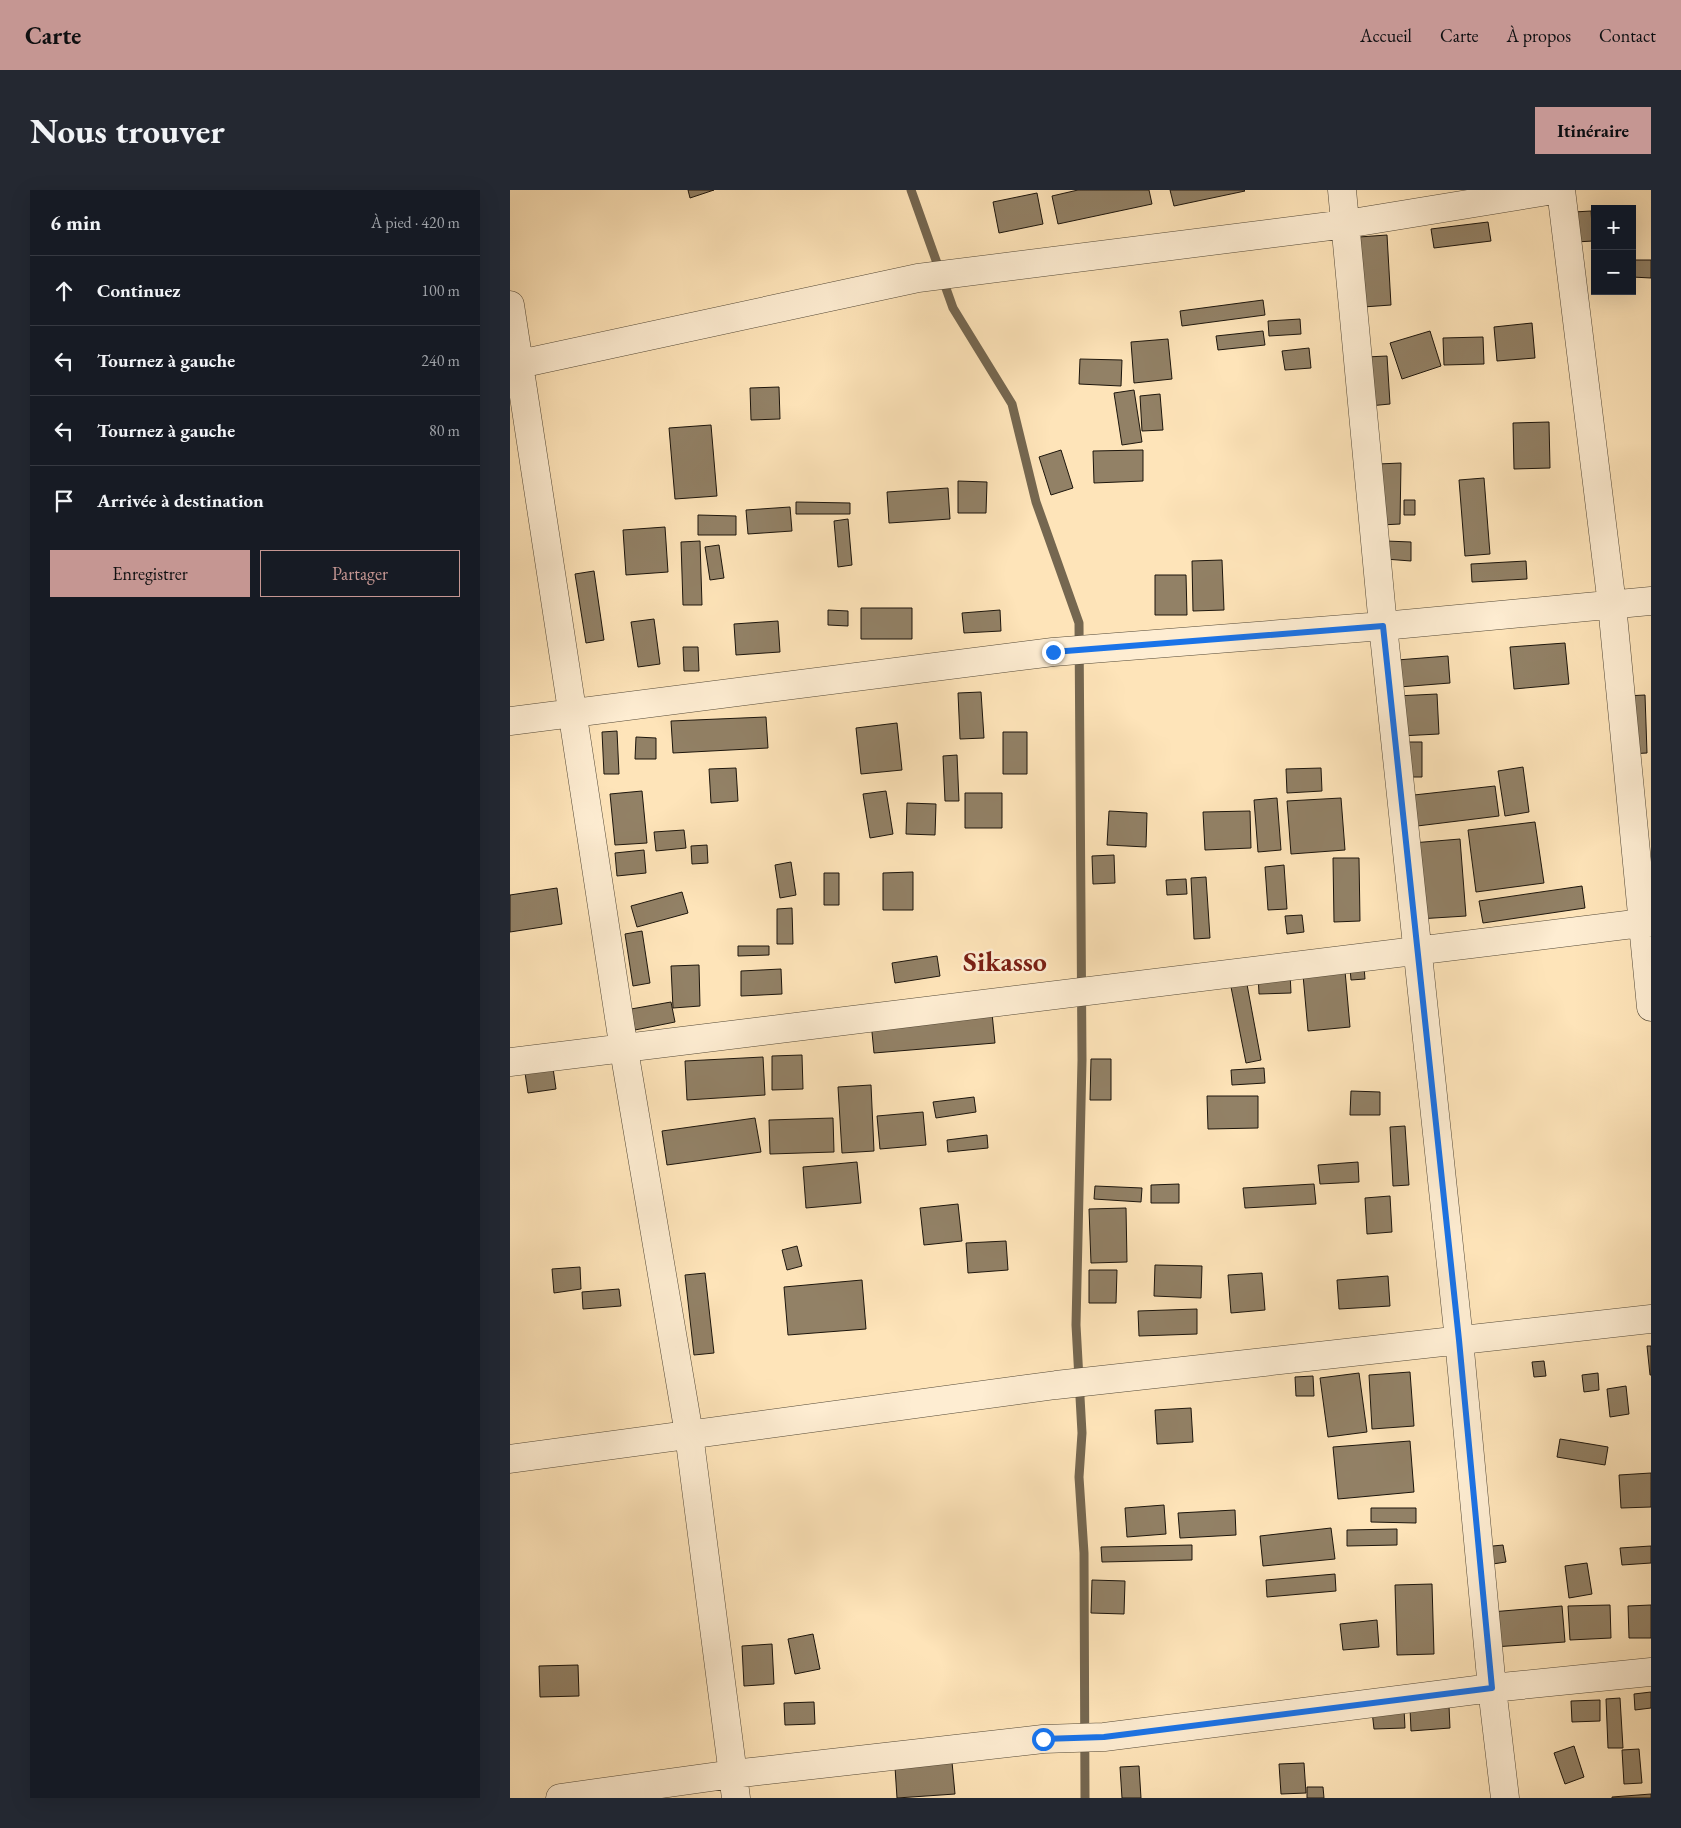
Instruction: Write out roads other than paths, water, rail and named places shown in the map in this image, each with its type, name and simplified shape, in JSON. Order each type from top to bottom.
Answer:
[{"type":"street","points":[[1342,190],[1383,626],[1419,952],[1459,1340],[1492,1688],[1505,1798]]},
{"type":"street","points":[[514,366],[918,278],[1346,224],[1554,190]]},
{"type":"street","points":[[1561,190],[1612,605],[1646,923],[1651,1007]]},
{"type":"street","points":[[510,305],[514,366],[572,715],[624,1050],[689,1434],[735,1786]]},
{"type":"street","points":[[510,721],[572,715],[1053,652],[1383,626],[1651,601]]},
{"type":"street","points":[[510,1062],[624,1050],[1117,986],[1419,952],[1646,923]]},
{"type":"street","points":[[510,1459],[1056,1385],[1651,1319]]},
{"type":"street","points":[[560,1798],[735,1786],[1043,1739],[1104,1737],[1492,1688],[1651,1672]]},
{"type":"waterway","points":[[911,190],[953,308],[1012,404],[1036,502],[1079,623],[1082,1060],[1076,1325],[1082,1433],[1079,1477],[1084,1553],[1085,1798]]},
{"type":"district","name":"Sikasso","points":[[1005,961]]}]
